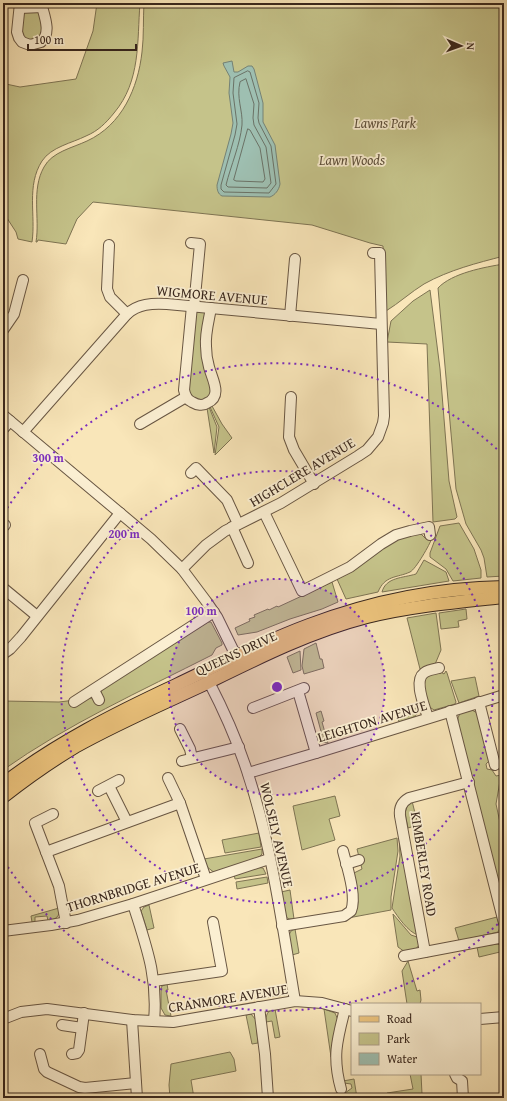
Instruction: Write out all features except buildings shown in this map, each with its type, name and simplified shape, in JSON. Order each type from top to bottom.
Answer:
[{"type":"main road","name":"QUEENS DRIVE","points":[[3,797],[51,763],[80,745],[209,682],[238,661],[310,624],[365,608],[428,594],[504,586]]},
{"type":"main road","name":"QUEENS DRIVE","points":[[3,784],[45,754],[86,729],[120,711],[238,661],[307,636],[368,617],[418,606],[504,597]]},
{"type":"street","points":[[41,5],[46,35],[43,41],[34,44],[24,43],[19,38],[17,32],[20,6],[41,5]]},
{"type":"street","points":[[191,243],[200,244],[184,383],[186,397],[193,403],[202,405],[209,402],[215,396],[216,387],[208,361],[206,345],[211,308]]},
{"type":"street","points":[[109,245],[107,289],[110,297],[127,314]]},
{"type":"street","name":"HIGHCLERE AVENUE","points":[[182,569],[215,537],[314,484],[367,450],[373,444],[381,431],[384,416],[380,253],[373,253]]},
{"type":"street","points":[[290,316],[295,259]]},
{"type":"street","points":[[3,330],[17,308],[23,280]]},
{"type":"street","name":"WIGMORE AVENUE","points":[[23,432],[127,314],[137,307],[151,303],[381,324]]},
{"type":"street","points":[[140,424],[186,397]]},
{"type":"street","points":[[291,397],[289,437],[294,450],[314,484]]},
{"type":"street","points":[[3,429],[6,418],[160,547],[182,569],[214,612],[238,661]]},
{"type":"street","points":[[191,473],[196,468],[227,500],[248,563]]},
{"type":"street","points":[[264,512],[302,592],[350,567],[396,535],[429,527],[430,534]]},
{"type":"street","points":[[3,654],[10,649],[120,513]]},
{"type":"street","points":[[3,588],[37,616]]},
{"type":"street","points":[[74,702],[214,612]]},
{"type":"street","points":[[428,718],[420,688],[420,677],[425,672],[441,666]]},
{"type":"street","name":"WOLSELY AVENUE","points":[[209,682],[239,747],[248,772],[264,830],[295,1001]]},
{"type":"street","points":[[94,690],[99,700]]},
{"type":"street","points":[[253,708],[262,700],[301,690],[316,753]]},
{"type":"street","name":"LEIGHTON AVENUE","points":[[248,772],[316,753],[504,694]]},
{"type":"street","points":[[480,702],[495,765]]},
{"type":"street","points":[[450,711],[502,908],[504,922]]},
{"type":"street","points":[[180,729],[190,749],[192,758]]},
{"type":"street","points":[[182,761],[239,747]]},
{"type":"street","points":[[168,778],[180,803],[206,879]]},
{"type":"street","points":[[98,791],[119,780]]},
{"type":"street","name":"KIMBERLEY ROAD","points":[[425,952],[400,816],[400,808],[405,800],[409,798],[469,782]]},
{"type":"street","points":[[109,786],[128,822]]},
{"type":"street","points":[[46,852],[180,803]]},
{"type":"street","points":[[53,814],[35,823],[59,886],[66,923]]},
{"type":"street","points":[[282,926],[344,916],[349,913],[353,907],[353,900],[343,851]]},
{"type":"street","name":"THORNBRIDGE AVENUE","points":[[3,931],[66,923],[133,904],[270,858]]},
{"type":"street","points":[[346,864],[359,860]]},
{"type":"street","points":[[133,904],[152,966],[156,1003],[154,1021]]},
{"type":"street","points":[[154,981],[222,971],[213,922]]},
{"type":"street","points":[[404,956],[504,937]]},
{"type":"street","name":"CRANMORE AVENUE","points":[[3,1019],[21,1012],[54,1009],[132,1020],[171,1022],[295,1001],[316,1002],[349,1010]]},
{"type":"street","points":[[259,1007],[265,1054],[268,1098]]},
{"type":"street","points":[[340,1089],[335,1061],[336,1050],[349,1010]]},
{"type":"street","points":[[72,1054],[79,1050],[84,1013]]},
{"type":"street","points":[[481,1019],[504,1017]]},
{"type":"street","points":[[132,1020],[137,1098]]},
{"type":"street","points":[[62,1026],[82,1028]]},
{"type":"street","points":[[40,1054],[44,1068],[47,1072],[79,1087],[85,1088],[136,1083]]},
{"type":"street","points":[[456,1075],[462,1081],[464,1098]]},
{"type":"green space","points":[[97,3],[140,3],[138,46],[129,88],[123,101],[102,126],[80,139],[56,149],[42,161],[34,180],[32,201],[32,242],[18,239],[16,232],[3,212],[3,80],[6,84],[20,87],[76,79],[93,31]]},
{"type":"green space","name":"Lawns Park","points":[[144,3],[504,3],[504,256],[463,267],[434,279],[419,287],[386,311],[383,246],[312,225],[93,202],[77,219],[66,244],[38,240],[36,242],[38,185],[44,167],[57,154],[87,141],[110,125],[119,115],[132,92],[137,79],[142,52]]},
{"type":"green space","points":[[23,12],[39,12],[44,30],[36,42],[21,37]]},
{"type":"green space","points":[[504,264],[504,576],[487,577],[484,558],[466,524],[456,489],[438,288],[452,278],[460,275],[478,269]]},
{"type":"green space","points":[[430,290],[440,369],[449,481],[457,517],[455,519],[433,522],[427,344],[387,342],[391,321],[413,301]]},
{"type":"green space","points":[[199,310],[206,314],[212,387],[209,397],[204,401],[191,398],[188,385],[196,312]]},
{"type":"green space","points":[[212,406],[232,438],[215,455],[219,427],[210,407]]},
{"type":"green space","points":[[209,407],[217,427],[214,453],[207,408]]},
{"type":"green space","points":[[459,523],[474,549],[481,570],[481,578],[453,581],[446,569],[430,557],[430,553],[440,526]]},
{"type":"green space","points":[[420,533],[425,538],[432,538],[413,570],[388,580],[378,592],[346,599],[337,579],[351,572],[394,541],[405,536]]},
{"type":"green space","points":[[424,560],[446,572],[449,581],[382,592],[387,583],[401,577],[416,574]]},
{"type":"green space","points":[[332,582],[338,602],[257,632],[238,635],[235,628],[250,621],[249,619],[255,617],[254,615],[277,606],[278,607]]},
{"type":"green space","points":[[466,609],[467,619],[458,621],[459,627],[441,629],[439,613]]},
{"type":"green space","points":[[436,613],[441,650],[434,665],[420,669],[407,618]]},
{"type":"green space","points":[[208,622],[211,622],[222,643],[222,645],[216,648],[212,655],[79,723],[28,753],[3,770],[3,701],[59,702],[92,698],[94,700],[101,695],[101,690]]},
{"type":"green space","points":[[316,643],[324,668],[304,674],[302,666],[304,649]]},
{"type":"green space","points":[[300,651],[301,670],[293,673],[287,657]]},
{"type":"green space","points":[[439,671],[444,674],[446,671],[456,702],[455,704],[434,710],[428,706],[421,685],[426,674]]},
{"type":"green space","points":[[475,677],[479,696],[459,703],[451,681]]},
{"type":"green space","points":[[420,707],[418,714],[399,722],[397,713]]},
{"type":"green space","points":[[472,710],[477,713],[490,760],[486,764],[487,769],[492,770],[496,776],[501,775],[496,804],[504,849],[504,897],[501,898],[456,722],[458,721],[460,713]]},
{"type":"green space","points":[[321,711],[324,721],[322,722],[328,743],[322,742],[317,737],[322,735],[316,713]]},
{"type":"green space","points":[[335,796],[340,816],[329,819],[335,840],[302,850],[293,806]]},
{"type":"green space","points":[[412,801],[418,825],[408,828],[406,810]]},
{"type":"green space","points":[[259,833],[261,847],[225,853],[222,840]]},
{"type":"green space","points":[[399,837],[418,935],[407,928],[392,908],[400,856]]},
{"type":"green space","points":[[397,838],[398,851],[391,897],[391,910],[348,918],[352,874],[362,869],[357,849]]},
{"type":"green space","points":[[262,849],[262,854],[259,857],[215,873],[207,867],[204,859]]},
{"type":"green space","points":[[254,867],[263,868],[266,874],[235,879],[234,874]]},
{"type":"green space","points":[[267,877],[268,883],[237,889],[236,882]]},
{"type":"green space","points":[[290,890],[294,919],[289,919],[286,917],[281,892]]},
{"type":"green space","points":[[149,905],[154,928],[147,930],[141,911],[144,907]]},
{"type":"green space","points":[[59,908],[59,914],[55,918],[48,921],[47,916],[35,917],[35,922],[32,922],[31,916]]},
{"type":"green space","points":[[393,914],[411,935],[417,937],[419,945],[415,950],[405,952],[398,947]]},
{"type":"green space","points":[[497,917],[500,928],[498,932],[459,941],[455,928]]},
{"type":"green space","points":[[295,929],[299,953],[292,955],[289,935],[291,931]]},
{"type":"green space","points":[[497,944],[504,946],[504,969],[500,952],[479,957],[477,947]]},
{"type":"green space","points":[[408,961],[417,991],[420,990],[420,1003],[407,1003],[402,971]]},
{"type":"green space","points":[[167,984],[168,990],[166,990],[171,1016],[165,1015],[161,1008],[161,988]]},
{"type":"green space","points":[[287,984],[288,992],[285,995],[257,998],[256,991]]},
{"type":"green space","points":[[275,1009],[280,1037],[275,1038],[272,1021],[266,1022],[266,1017],[270,1010]]},
{"type":"green space","points":[[324,1009],[335,1013],[338,1020],[332,1057],[331,1057]]},
{"type":"green space","points":[[251,1014],[256,1020],[258,1043],[252,1044],[246,1015]]},
{"type":"green space","points":[[230,1052],[234,1059],[236,1071],[191,1080],[194,1098],[170,1098],[169,1085],[171,1064]]},
{"type":"green space","points":[[410,1075],[421,1075],[422,1094],[388,1098],[387,1093],[413,1089]]},
{"type":"green space","points":[[354,1079],[357,1098],[344,1098],[345,1093],[352,1088],[351,1084],[344,1083],[343,1081]]},
{"type":"water","points":[[232,61],[234,72],[238,72],[248,66],[252,66],[254,69],[263,103],[263,122],[275,145],[280,184],[274,195],[270,197],[222,196],[218,190],[217,185],[233,123],[229,93],[230,77],[223,63]]},
{"type":"park label","name":"Lawn Woods","points":[[352,160]]}]
